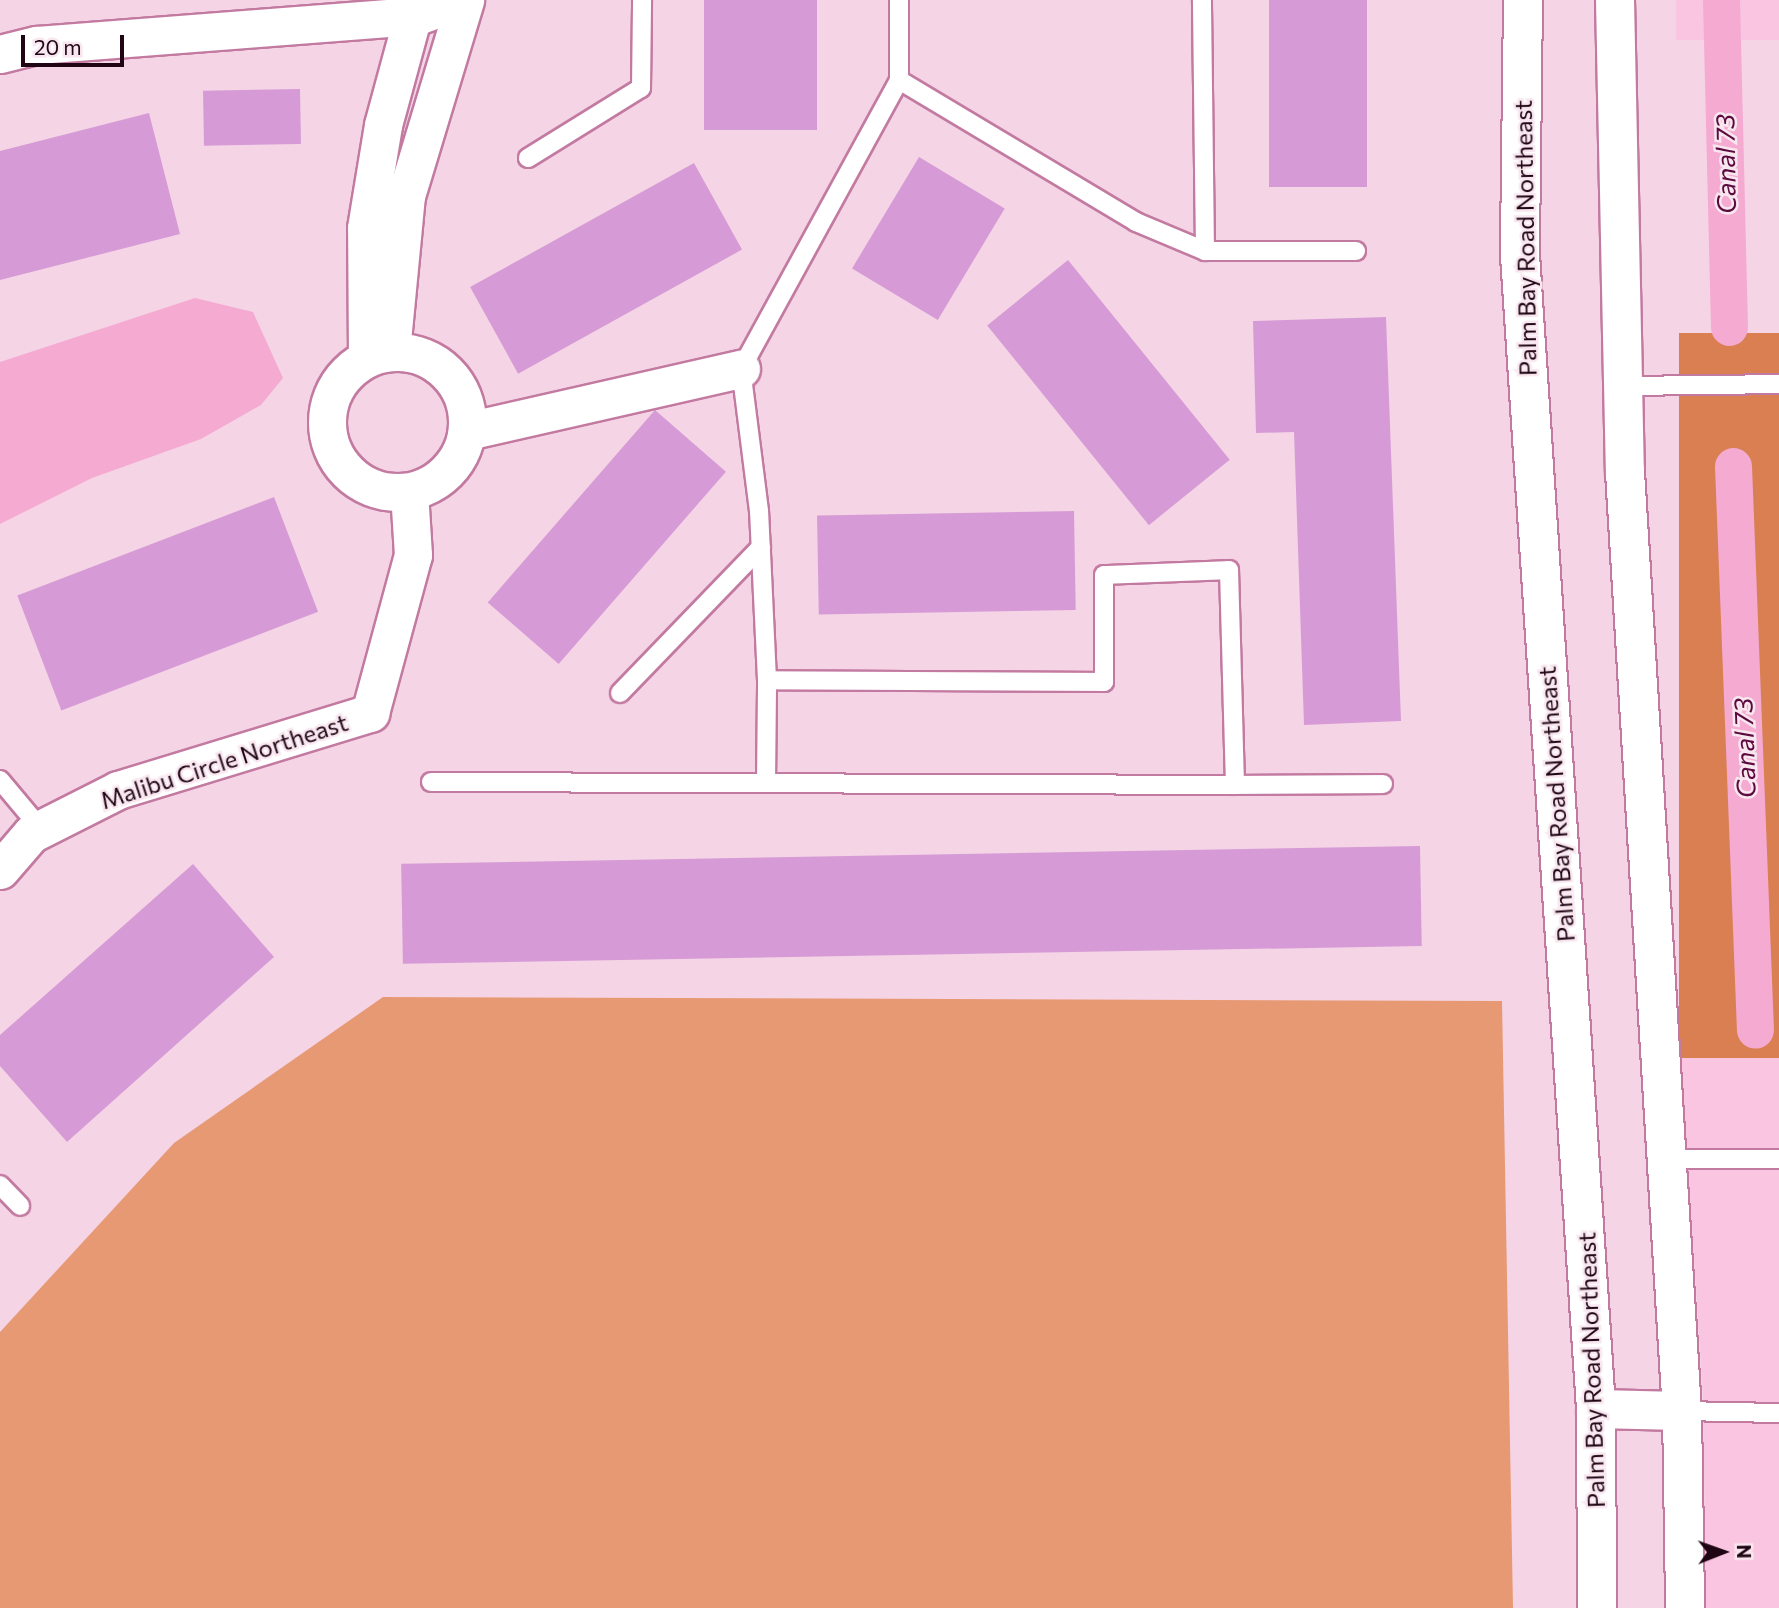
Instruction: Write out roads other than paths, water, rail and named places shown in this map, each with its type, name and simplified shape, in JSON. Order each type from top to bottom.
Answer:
[{"type":"main road","name":"Palm Bay Road Northeast","points":[[1523,0],[1520,255],[1597,1409],[1597,1608]]},
{"type":"main road","points":[[1615,0],[1623,386],[1682,1411],[1685,1608]]},
{"type":"main road","points":[[1597,1409],[1682,1411]]},
{"type":"street","points":[[0,54],[37,44],[417,8],[463,0],[407,196],[379,354]]},
{"type":"street","points":[[379,354],[366,228],[383,125],[417,8]]},
{"type":"street","points":[[408,352],[444,369],[461,391],[467,431],[458,457],[443,476],[409,492],[387,492],[364,485],[345,471],[331,449],[326,427],[331,396],[343,376],[379,354],[408,352]]},
{"type":"street","points":[[467,431],[741,369]]},
{"type":"street","name":"Malibu Circle Northeast","points":[[0,870],[41,829],[118,790],[370,713],[413,555],[409,492]]},
{"type":"lane","points":[[528,158],[641,88],[642,0]]},
{"type":"lane","points":[[766,783],[767,680],[761,547],[741,369],[900,80],[899,0]]},
{"type":"lane","points":[[1202,0],[1205,251]]},
{"type":"lane","points":[[900,80],[1136,222],[1205,251],[1356,251]]},
{"type":"lane","points":[[1623,386],[1779,384]]},
{"type":"lane","points":[[620,693],[761,547]]},
{"type":"lane","points":[[767,680],[1104,682],[1104,575],[1229,570],[1235,785]]},
{"type":"lane","points":[[0,780],[41,829]]},
{"type":"lane","points":[[430,782],[1383,784]]},
{"type":"lane","points":[[1667,1159],[1779,1159]]},
{"type":"lane","points":[[0,1185],[20,1206]]},
{"type":"lane","points":[[1682,1411],[1779,1413]]},
{"type":"waterway","name":"Canal 73","points":[[1721,0],[1729,327]]},
{"type":"waterway","name":"Canal 73","points":[[1733,466],[1755,1030]]}]
